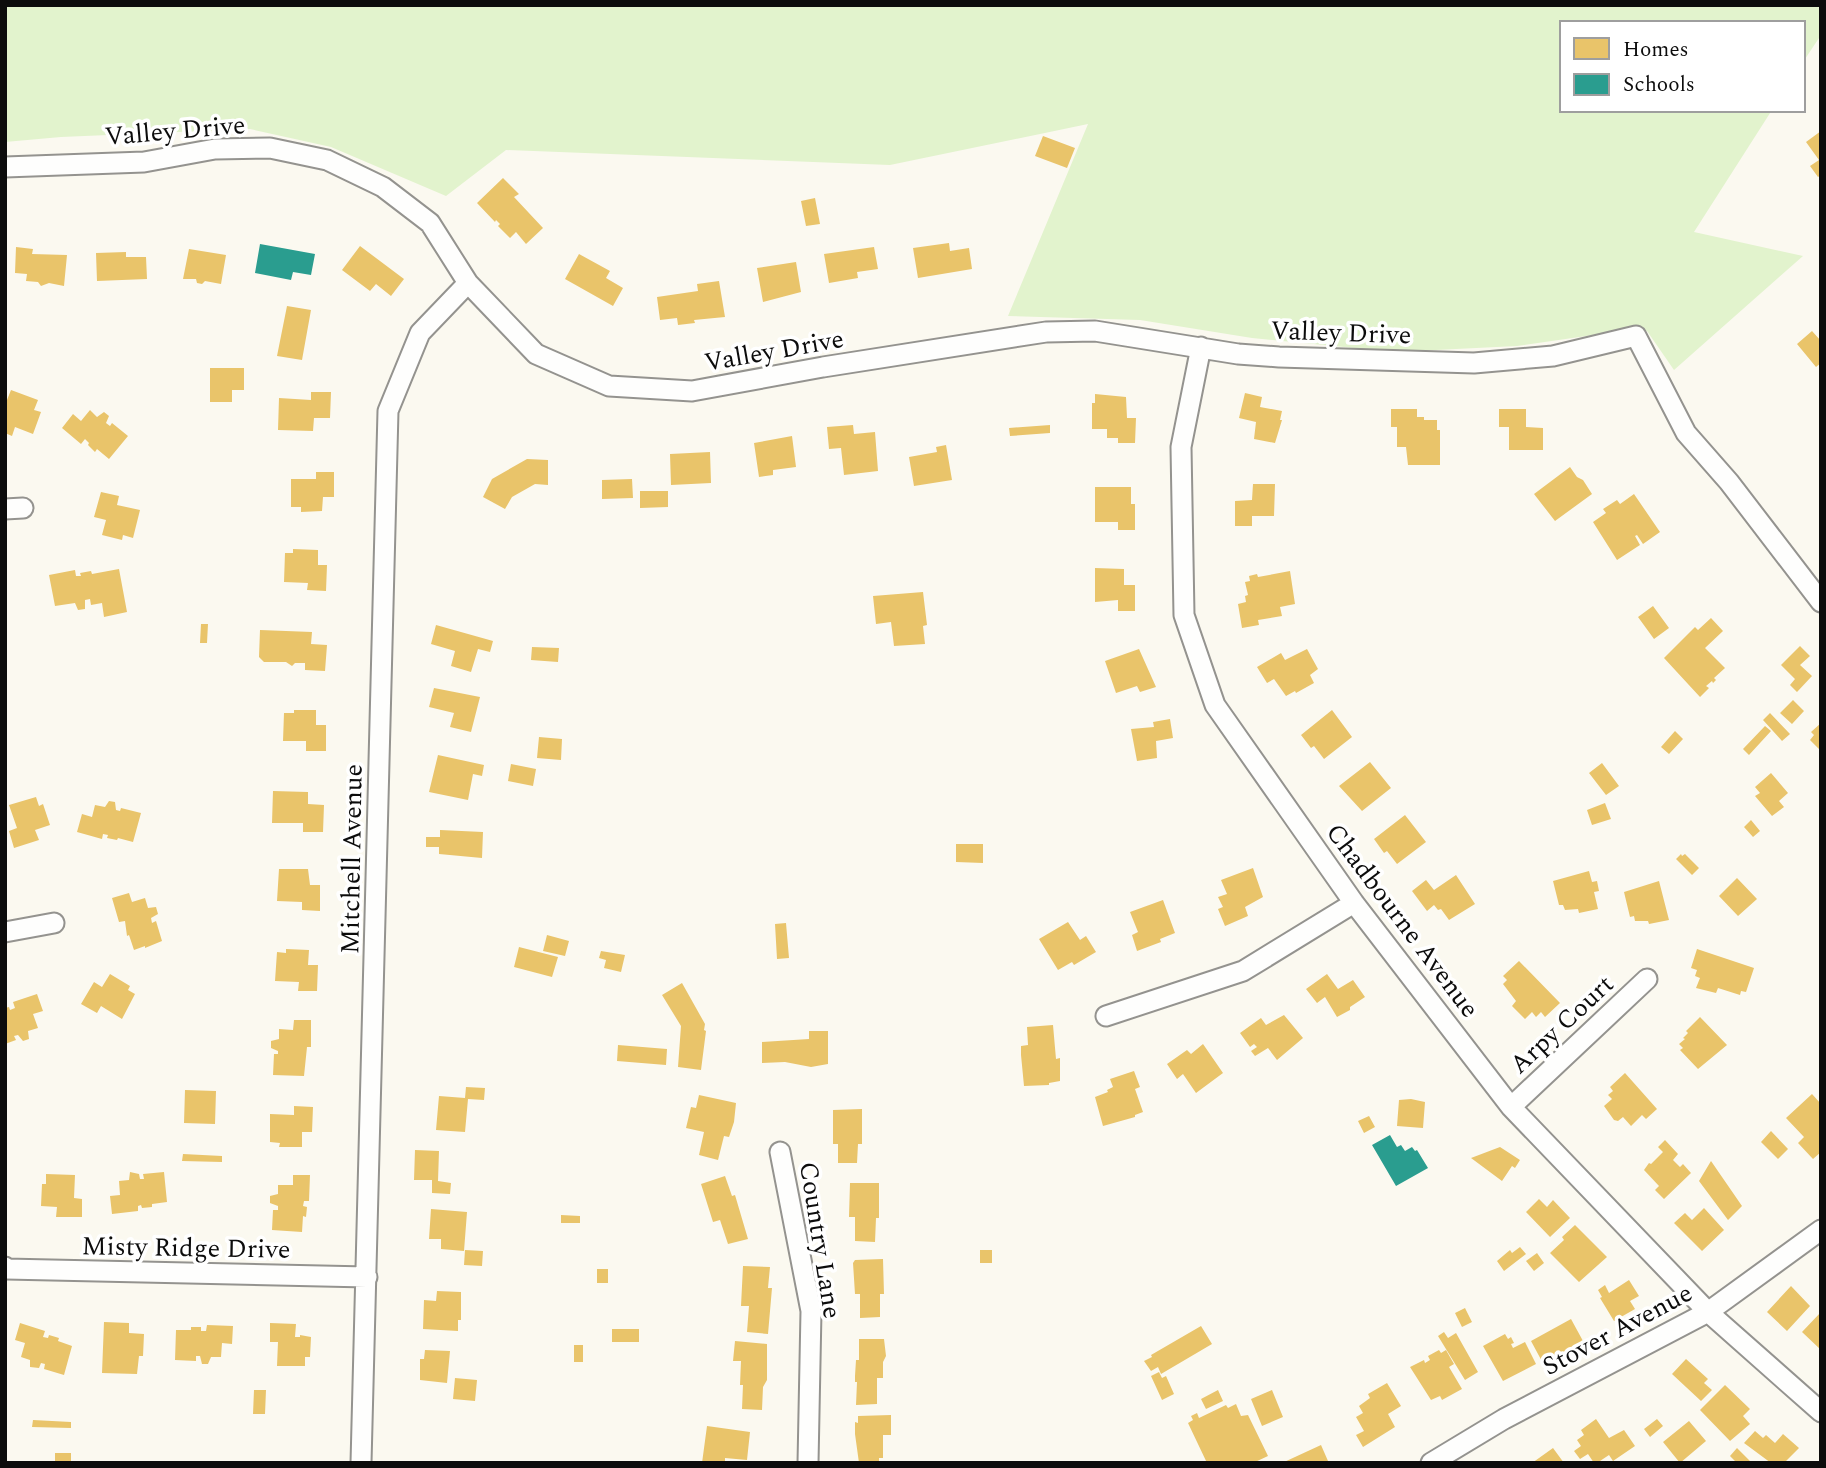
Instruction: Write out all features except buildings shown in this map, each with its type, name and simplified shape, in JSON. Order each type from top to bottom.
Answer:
[{"type":"street","name":"Valley Drive","points":[[5,167],[144,162],[215,149],[258,148],[327,160],[383,187],[429,223],[468,283],[536,354],[609,386],[692,391],[1046,332],[1095,331],[1279,357],[1474,363],[1553,356],[1636,336],[1686,433],[1729,482],[1821,602]]},
{"type":"street","name":"Mitchell Avenue","points":[[361,1463],[388,411],[420,333],[468,283]]},
{"type":"street","name":"Chadbourne Avenue","points":[[1201,348],[1181,447],[1184,615],[1215,705],[1354,903],[1511,1107],[1708,1312],[1821,1412]]},
{"type":"street","points":[[1106,1016],[1243,971],[1354,903]]},
{"type":"street","points":[[5,932],[54,923]]},
{"type":"street","name":"Arpy Court","points":[[1511,1107],[1647,979]]},
{"type":"street","name":"Country Lane","points":[[780,1152],[811,1311],[808,1463]]},
{"type":"street","name":"Stover Avenue","points":[[1431,1463],[1504,1419],[1708,1312],[1821,1230]]},
{"type":"street","name":"Misty Ridge Drive","points":[[5,1267],[367,1277]]},
{"type":"green space","points":[[5,5],[1821,5],[1821,35],[1805,59],[1805,21],[1560,21],[1560,112],[1771,112],[1694,232],[1803,256],[1674,370],[1647,331],[1621,331],[1517,346],[1395,352],[1252,338],[1140,320],[1008,316],[1088,124],[890,165],[506,150],[446,196],[331,147],[250,129],[5,142]]}]
